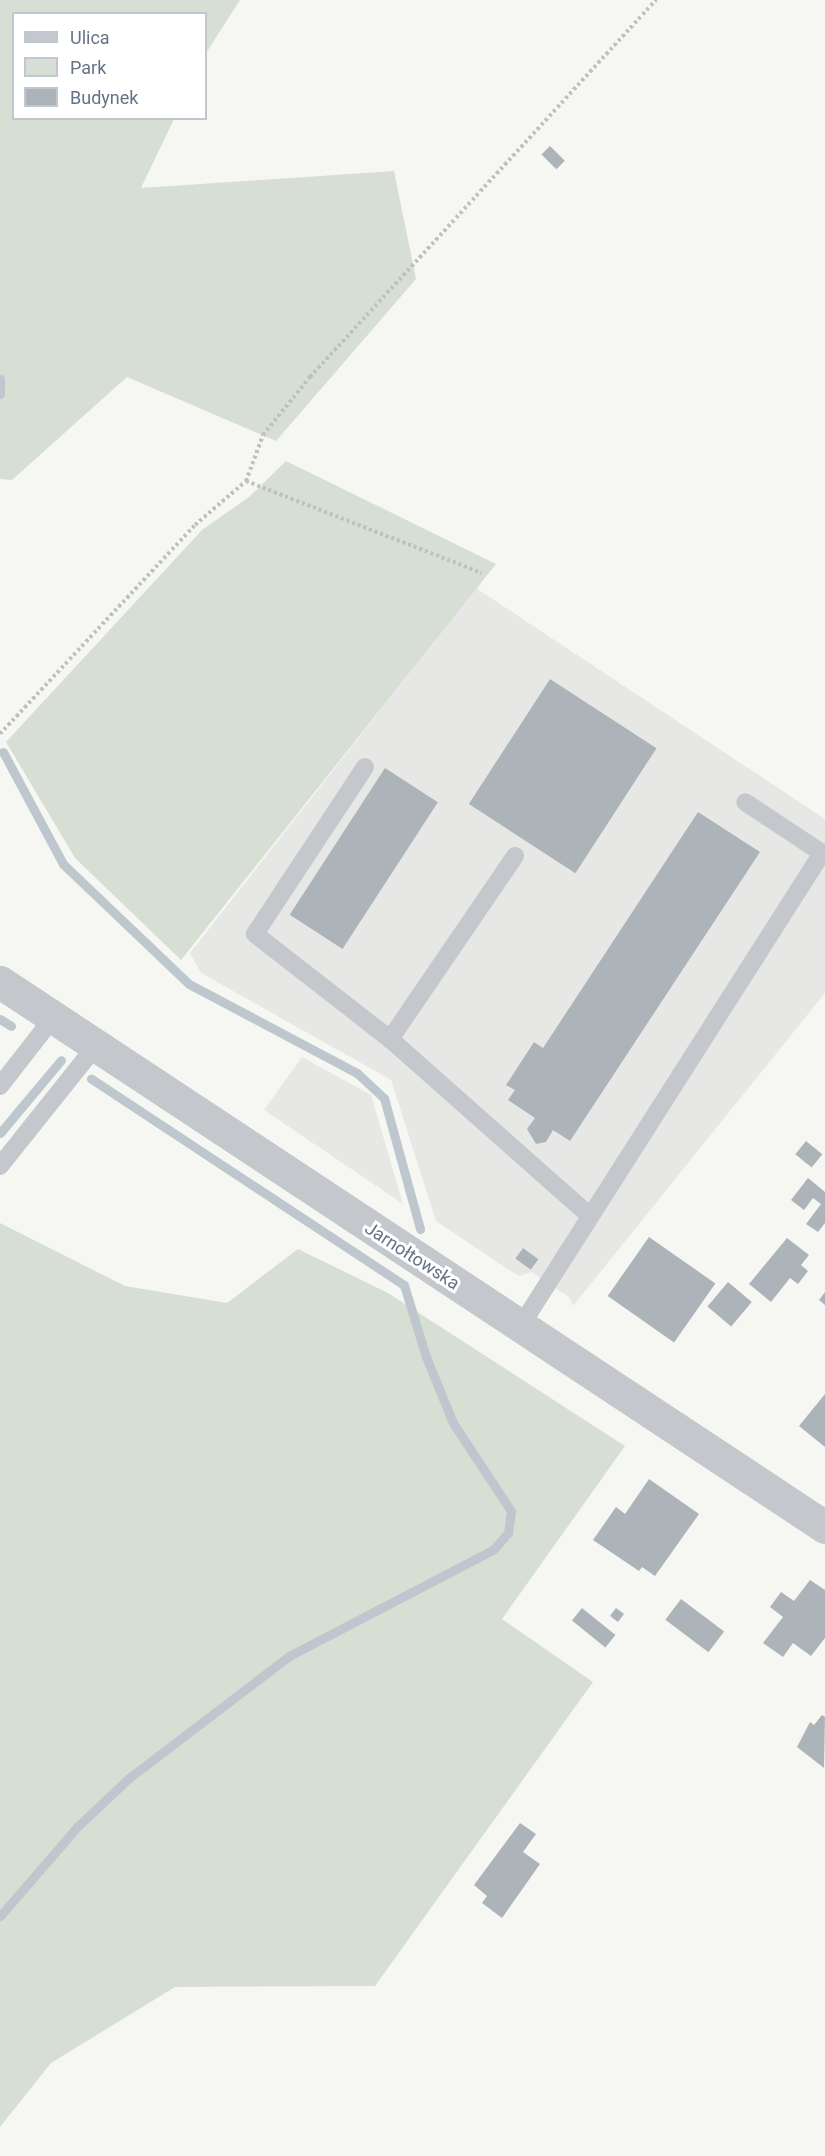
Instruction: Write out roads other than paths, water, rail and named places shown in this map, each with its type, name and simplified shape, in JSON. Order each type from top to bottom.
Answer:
[{"type":"street","name":"Jarnołtowska","points":[[0,982],[825,1527]]},
{"type":"lane","points":[[365,767],[255,934],[390,1039],[590,1216]]},
{"type":"lane","points":[[520,1327],[822,853],[745,802]]},
{"type":"lane","points":[[390,1039],[514,856]]},
{"type":"lane","points":[[0,1086],[53,1018]]},
{"type":"lane","points":[[0,1166],[96,1047]]},
{"type":"waterway","points":[[0,379],[0,394]]},
{"type":"waterway","points":[[3,752],[63,864],[189,984],[357,1073],[384,1098],[420,1229]]},
{"type":"waterway","points":[[0,1019],[11,1026]]},
{"type":"waterway","points":[[0,1133],[61,1060]]},
{"type":"waterway","points":[[0,1916],[78,1826],[129,1778],[289,1656],[493,1550],[508,1533],[511,1511],[453,1423],[426,1357],[404,1285],[91,1079]]}]
